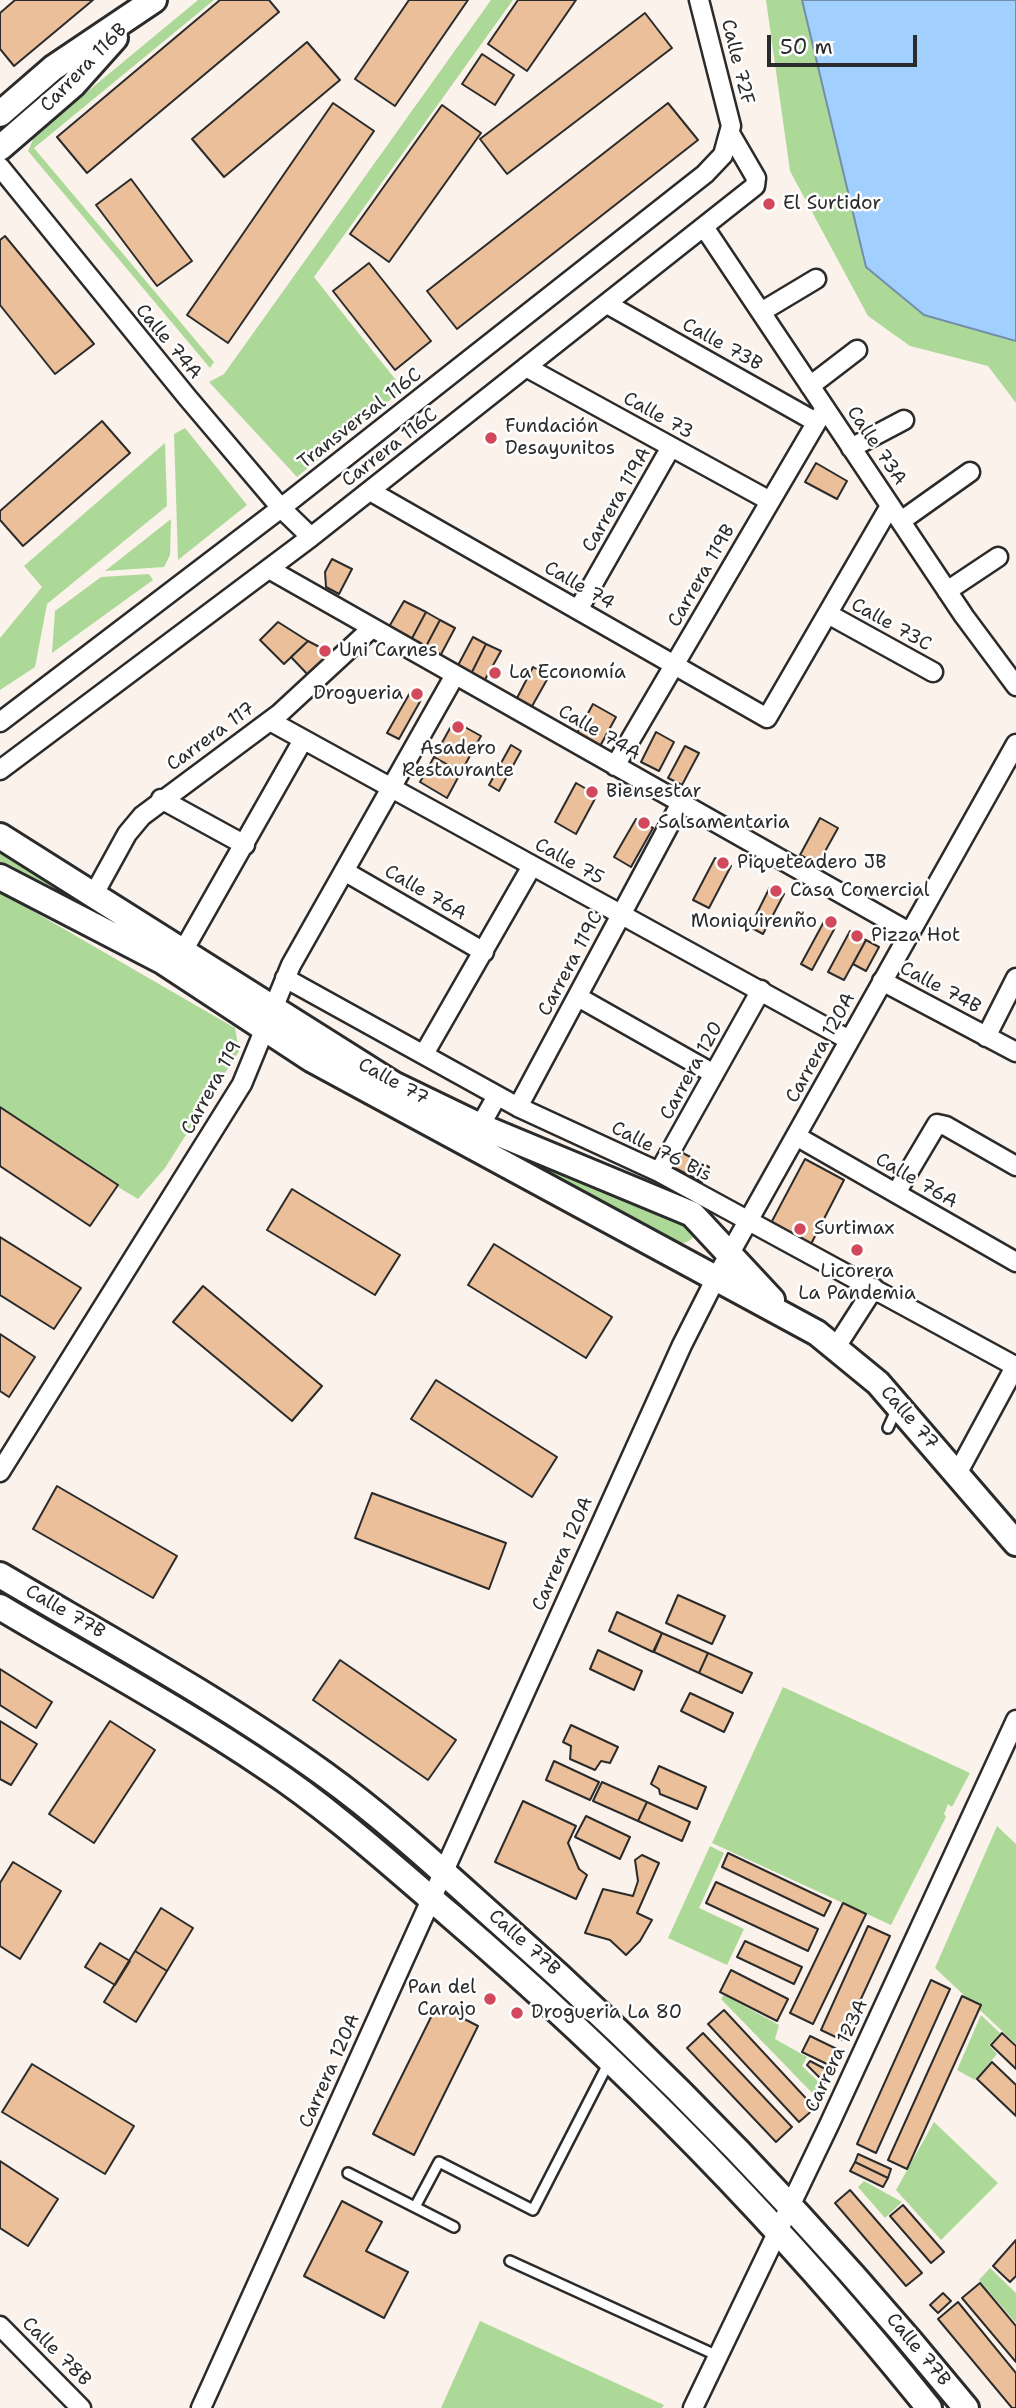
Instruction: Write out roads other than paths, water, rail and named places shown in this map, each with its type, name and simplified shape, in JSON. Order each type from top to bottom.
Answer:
[{"type":"street","name":"Calle 72F","points":[[699,0],[716,56],[731,135]]},
{"type":"street","name":"Carrera 116B","points":[[0,114],[53,68],[145,7]]},
{"type":"street","name":"Carrera 116B","points":[[0,148],[73,85],[145,7]]},
{"type":"street","name":"Carrera 116C","points":[[0,770],[270,569],[757,183],[731,135]]},
{"type":"street","name":"Transversal 116C","points":[[0,722],[281,508],[705,174],[723,155],[731,135]]},
{"type":"street","name":"Calle 74A","points":[[0,167],[132,331],[281,508],[311,537]]},
{"type":"street","name":"Calle 73A","points":[[704,227],[810,386],[820,415],[851,448],[947,591],[1016,686]]},
{"type":"street","points":[[761,312],[816,279]]},
{"type":"street","name":"Calle 73B","points":[[607,304],[820,415]]},
{"type":"street","points":[[810,386],[857,350]]},
{"type":"street","name":"Calle 73","points":[[526,367],[770,501]]},
{"type":"street","name":"Carrera 119B","points":[[615,766],[820,415]]},
{"type":"street","points":[[851,448],[904,420]]},
{"type":"street","name":"Carrera 119A","points":[[578,610],[671,447]]},
{"type":"street","points":[[901,521],[970,471]]},
{"type":"street","name":"Calle 74","points":[[370,491],[767,719],[828,614]]},
{"type":"street","points":[[828,614],[890,506]]},
{"type":"street","points":[[947,591],[998,558]]},
{"type":"street","name":"Calle 74A","points":[[270,569],[909,932]]},
{"type":"street","name":"Calle 73C","points":[[828,614],[933,672]]},
{"type":"street","name":"Carrera 117","points":[[94,894],[127,834],[161,799],[270,721],[372,628]]},
{"type":"street","name":"Carrera 119","points":[[0,1472],[242,1084],[285,978],[455,675]]},
{"type":"street","name":"Calle 75","points":[[270,721],[849,1040]]},
{"type":"street","points":[[183,951],[303,740]]},
{"type":"street","name":"Carrera 120A","points":[[201,2408],[647,1420],[716,1278],[1016,744]]},
{"type":"street","points":[[161,799],[245,845]]},
{"type":"street","name":"Carrera 119C","points":[[518,1107],[681,803]]},
{"type":"street","name":"Calle 77","points":[[0,836],[183,951],[269,1019],[311,1059],[526,1178],[785,1313],[836,1348],[899,1405],[1016,1543]]},
{"type":"street","points":[[424,1054],[532,866]]},
{"type":"street","name":"Calle 76A","points":[[344,871],[484,951]]},
{"type":"street","name":"Calle 77","points":[[0,877],[393,1084],[480,1126],[692,1214],[785,1313]]},
{"type":"street","name":"Calle 76 Bis","points":[[285,978],[497,1096],[659,1172],[747,1223],[874,1288],[1016,1366]]},
{"type":"street","points":[[986,1037],[1016,978]]},
{"type":"street","name":"Calle 74B","points":[[882,981],[1016,1052]]},
{"type":"street","name":"Carrera 120","points":[[659,1172],[761,990]]},
{"type":"street","points":[[578,997],[714,1074]]},
{"type":"street","points":[[480,1126],[497,1096]]},
{"type":"street","points":[[896,1193],[932,1129],[937,1125],[946,1126],[1016,1166]]},
{"type":"street","name":"Calle 76A","points":[[796,1136],[1016,1262]]},
{"type":"street","points":[[617,1181],[630,1158]]},
{"type":"street","points":[[836,1348],[874,1288]]},
{"type":"street","points":[[957,1474],[1016,1366]]},
{"type":"street","name":"Calle 77B","points":[[0,1575],[160,1668],[324,1774],[443,1872],[647,2056],[791,2205],[897,2323],[966,2408]]},
{"type":"street","name":"Calle 77B","points":[[0,1607],[109,1668],[268,1768],[430,1899],[611,2058],[779,2230],[929,2408]]},
{"type":"street","name":"Carrera 123A","points":[[693,2408],[791,2205],[1016,1720]]},
{"type":"street","name":"Calle 78B","points":[[0,2326],[81,2408]]},
{"type":"lane","points":[[888,1428],[899,1405]]},
{"type":"lane","points":[[415,2207],[439,2162],[533,2210],[611,2058]]},
{"type":"lane","points":[[348,2173],[454,2227]]},
{"type":"lane","points":[[510,2261],[718,2356]]},
{"type":"water","points":[[802,0],[1016,0],[1016,341],[924,315],[866,267]]},
{"type":"place","name":"El Surtidor","points":[[769,204]]},
{"type":"place","name":"Fundación Desayunitos","points":[[491,438]]},
{"type":"place","name":"Uni Carnes","points":[[325,651]]},
{"type":"place","name":"La Economía","points":[[495,673]]},
{"type":"place","name":"Drogueria","points":[[417,694]]},
{"type":"place","name":"Asadero Restaurante","points":[[458,727]]},
{"type":"place","name":"Biensestar","points":[[592,792]]},
{"type":"place","name":"Salsamentaria","points":[[644,823]]},
{"type":"place","name":"Piqueteadero JB","points":[[723,863]]},
{"type":"place","name":"Casa Comercial","points":[[776,891]]},
{"type":"place","name":"Moniquirenño","points":[[831,922]]},
{"type":"place","name":"Pizza Hot","points":[[857,936]]},
{"type":"place","name":"Surtimax","points":[[800,1229]]},
{"type":"place","name":"Licorera La Pandemia","points":[[857,1250]]},
{"type":"place","name":"Pan del Carajo","points":[[490,1999]]},
{"type":"place","name":"Drogueria La 80","points":[[517,2013]]}]
